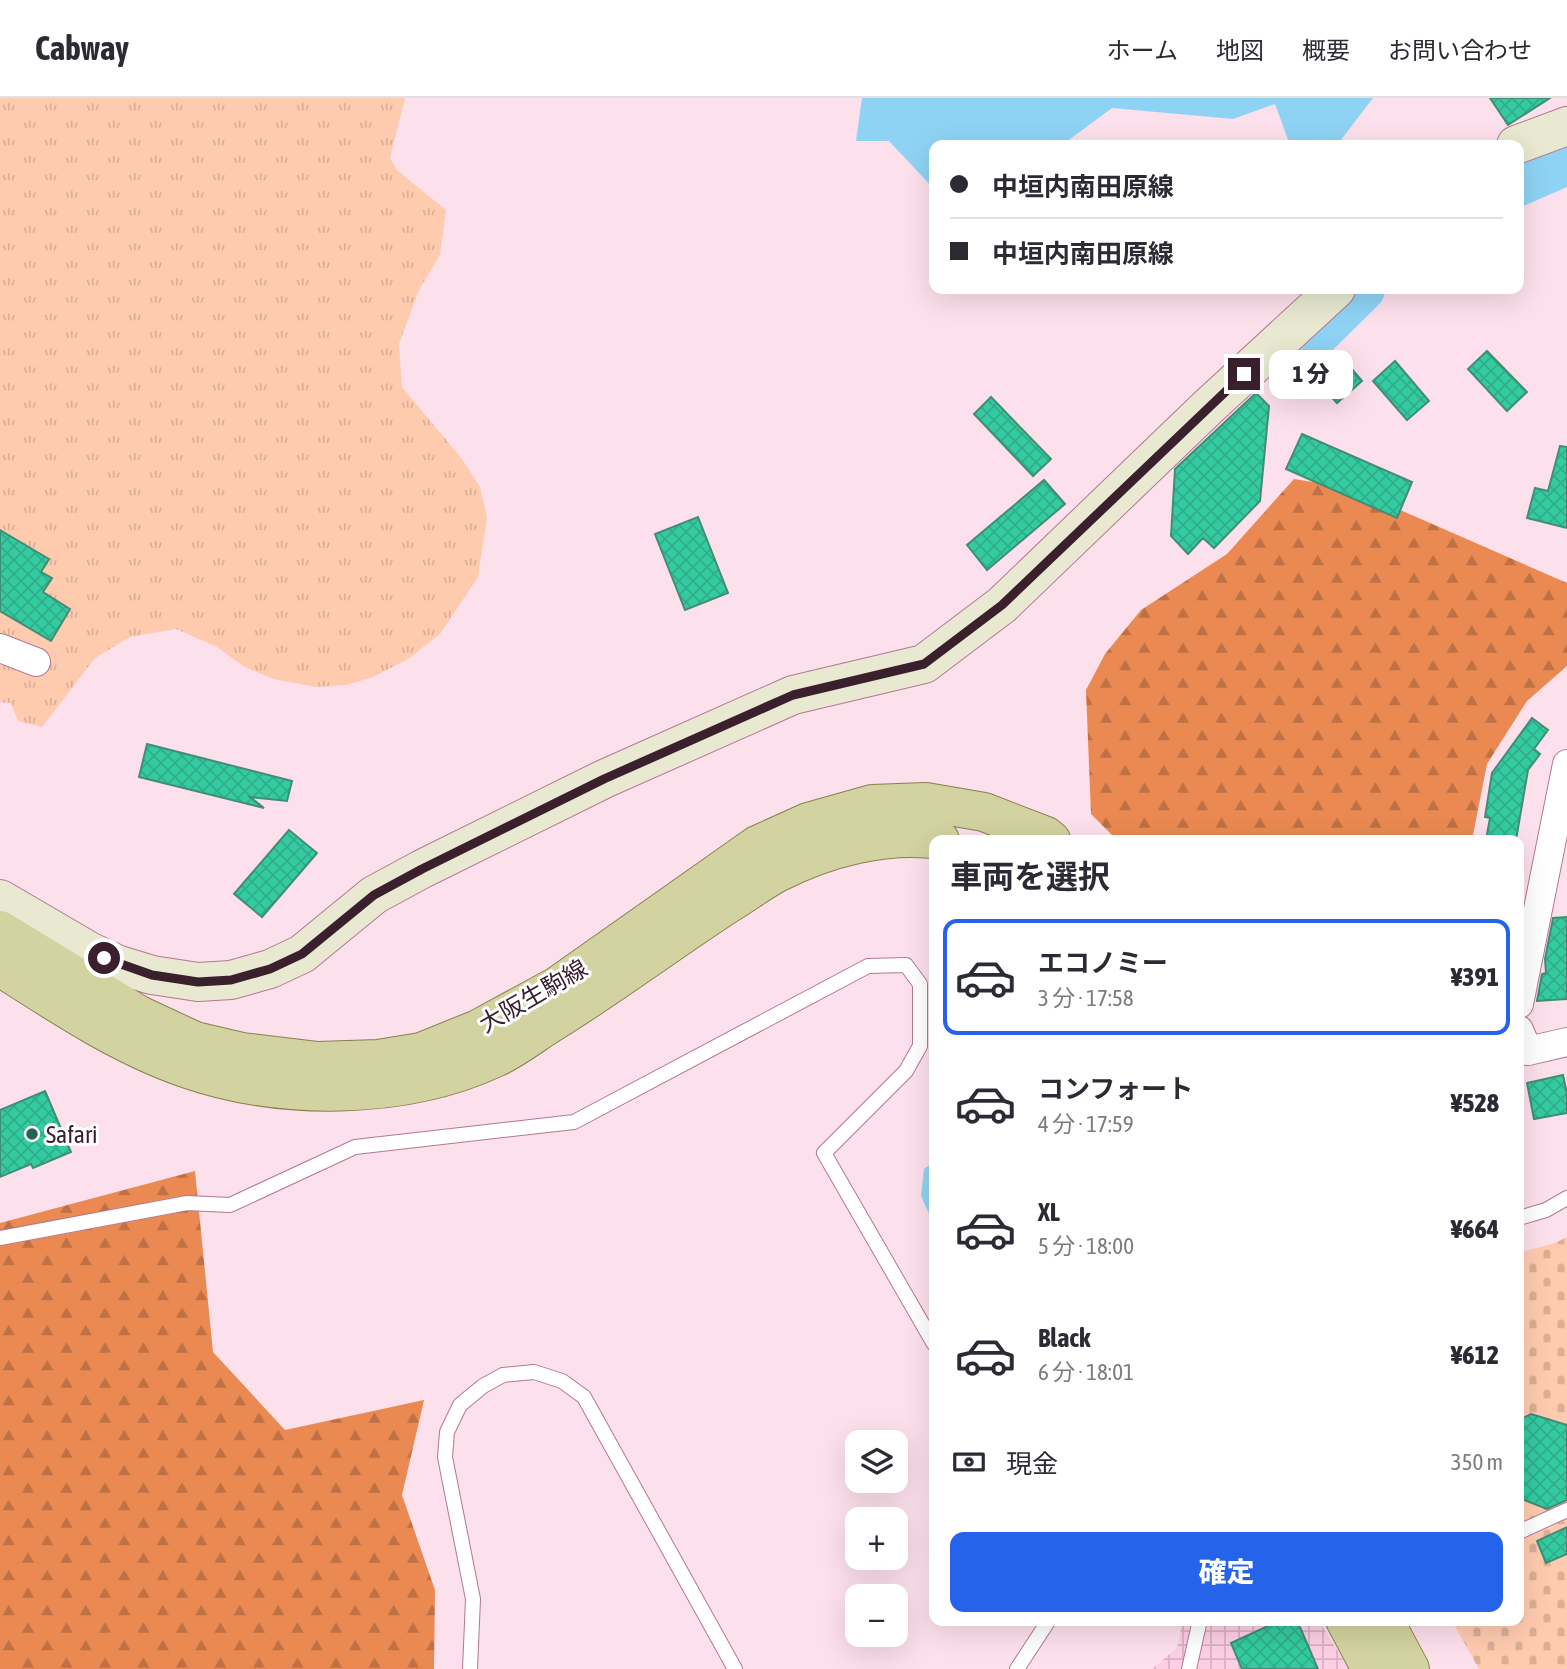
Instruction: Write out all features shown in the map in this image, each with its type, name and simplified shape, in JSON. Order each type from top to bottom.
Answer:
[{"type":"main road","points":[[1524,142],[1567,126]]},
{"type":"main road","points":[[0,899],[89,951],[119,965],[152,975],[198,982],[231,980],[270,969],[302,954],[374,895],[604,779],[793,695],[924,664],[1002,605],[1207,408],[1331,294]]},
{"type":"main road","name":"大阪生駒線","points":[[0,930],[139,1015],[195,1041],[242,1052],[318,1061],[378,1059],[421,1052],[478,1029],[557,986],[757,845],[808,821],[872,804],[926,802],[984,812],[1043,835]]},
{"type":"main road","name":"大阪生駒線","points":[[0,967],[60,1005],[131,1044],[183,1068],[237,1083],[326,1093],[382,1089],[434,1079],[495,1058],[574,1009],[668,943],[777,873],[821,854],[878,840],[929,839]]},
{"type":"main road","points":[[1348,1626],[1371,1669]]},
{"type":"main road","points":[[1387,1626],[1410,1669]]},
{"type":"street","points":[[0,648],[36,662]]},
{"type":"street","points":[[1524,988],[1555,888],[1567,764]]},
{"type":"street","points":[[1524,1042],[1528,1051],[1567,1042]]},
{"type":"lane","points":[[0,1238],[187,1203],[230,1205],[355,1147],[574,1122],[868,966],[906,965],[920,984],[920,1046],[906,1071],[824,1153],[929,1335]]},
{"type":"lane","points":[[1524,1217],[1546,1210],[1567,1198]]},
{"type":"lane","points":[[470,1669],[473,1599],[445,1457],[447,1432],[460,1405],[483,1386],[503,1375],[534,1372],[562,1381],[584,1396],[735,1669]]},
{"type":"lane","points":[[1524,1530],[1567,1510]]},
{"type":"lane","points":[[1017,1669],[1045,1626]]},
{"type":"lane","points":[[1189,1669],[1199,1626]]},
{"type":"shaded area","points":[[1182,1626],[1322,1626],[1349,1669],[1152,1669],[1177,1648]]},
{"type":"green space","points":[[0,98],[405,98],[390,158],[397,170],[446,210],[440,255],[419,290],[399,344],[402,387],[462,459],[480,487],[487,517],[478,577],[440,634],[408,659],[373,677],[347,685],[316,687],[273,679],[243,666],[217,647],[176,629],[130,637],[95,658],[42,727],[18,721],[11,703],[0,702]]},
{"type":"green space","points":[[1294,479],[1350,488],[1567,583],[1567,666],[1527,701],[1487,764],[1473,835],[1112,835],[1091,814],[1086,690],[1105,654],[1141,610],[1227,554]]},
{"type":"green space","points":[[195,1171],[213,1352],[285,1430],[424,1400],[402,1495],[435,1590],[434,1669],[0,1669],[0,1223]]},
{"type":"green space","points":[[1567,1237],[1567,1669],[1479,1669],[1455,1626],[1524,1626],[1524,1252]]},
{"type":"water","points":[[862,98],[1373,98],[1341,140],[1288,140],[1275,104],[1233,119],[1112,108],[1069,140],[929,140],[929,184],[889,141],[856,141]]},
{"type":"water","points":[[929,1166],[929,1214],[921,1196],[924,1169]]},
{"type":"building","points":[[1490,98],[1550,98],[1508,125]]},
{"type":"building","points":[[1487,351],[1527,392],[1507,411],[1468,369]]},
{"type":"building","points":[[1344,360],[1362,381],[1337,403],[1318,382]]},
{"type":"building","points":[[1395,361],[1429,401],[1407,420],[1373,381]]},
{"type":"building","points":[[1256,393],[1269,406],[1260,501],[1214,548],[1203,538],[1188,554],[1171,536],[1175,469]]},
{"type":"building","points":[[991,397],[1051,459],[1033,476],[974,414]]},
{"type":"building","points":[[1302,434],[1412,482],[1397,518],[1286,469]]},
{"type":"building","points":[[1560,446],[1567,447],[1567,528],[1527,518],[1535,488],[1548,491]]},
{"type":"building","points":[[1044,480],[1065,504],[987,570],[967,545]]},
{"type":"building","points":[[698,517],[728,593],[685,610],[655,534]]},
{"type":"building","points":[[0,530],[49,559],[41,572],[52,578],[43,592],[70,609],[51,641],[0,611]]},
{"type":"building","points":[[1532,718],[1548,730],[1534,749],[1540,754],[1528,770],[1517,835],[1487,835],[1490,818],[1485,817],[1492,773]]},
{"type":"building","points":[[147,744],[292,781],[287,801],[250,797],[264,808],[139,777]]},
{"type":"building","points":[[289,830],[317,853],[262,917],[234,894]]},
{"type":"building","points":[[1567,917],[1567,999],[1537,1001],[1542,974],[1546,973],[1545,959],[1553,918]]},
{"type":"building","points":[[1563,1075],[1567,1113],[1534,1119],[1527,1083]]},
{"type":"building","name":"Safari","points":[[45,1091],[71,1152],[33,1168],[31,1164],[0,1177],[0,1110]]},
{"type":"building","points":[[1531,1414],[1567,1425],[1567,1500],[1547,1509],[1524,1500],[1524,1418]]},
{"type":"building","points":[[1567,1527],[1567,1554],[1546,1563],[1537,1541]]},
{"type":"building","points":[[1268,1626],[1300,1626],[1318,1669],[1242,1669],[1231,1643]]},
{"type":"waterway","points":[[1524,181],[1567,162]]},
{"type":"waterway","points":[[1287,363],[1357,294]]},
{"type":"place","name":"Safari","points":[[32,1134]]},
{"type":"route","points":[[104,958],[152,975],[198,982],[231,980],[270,969],[302,954],[374,895],[604,779],[793,695],[924,664],[1002,605],[1244,374]]}]
